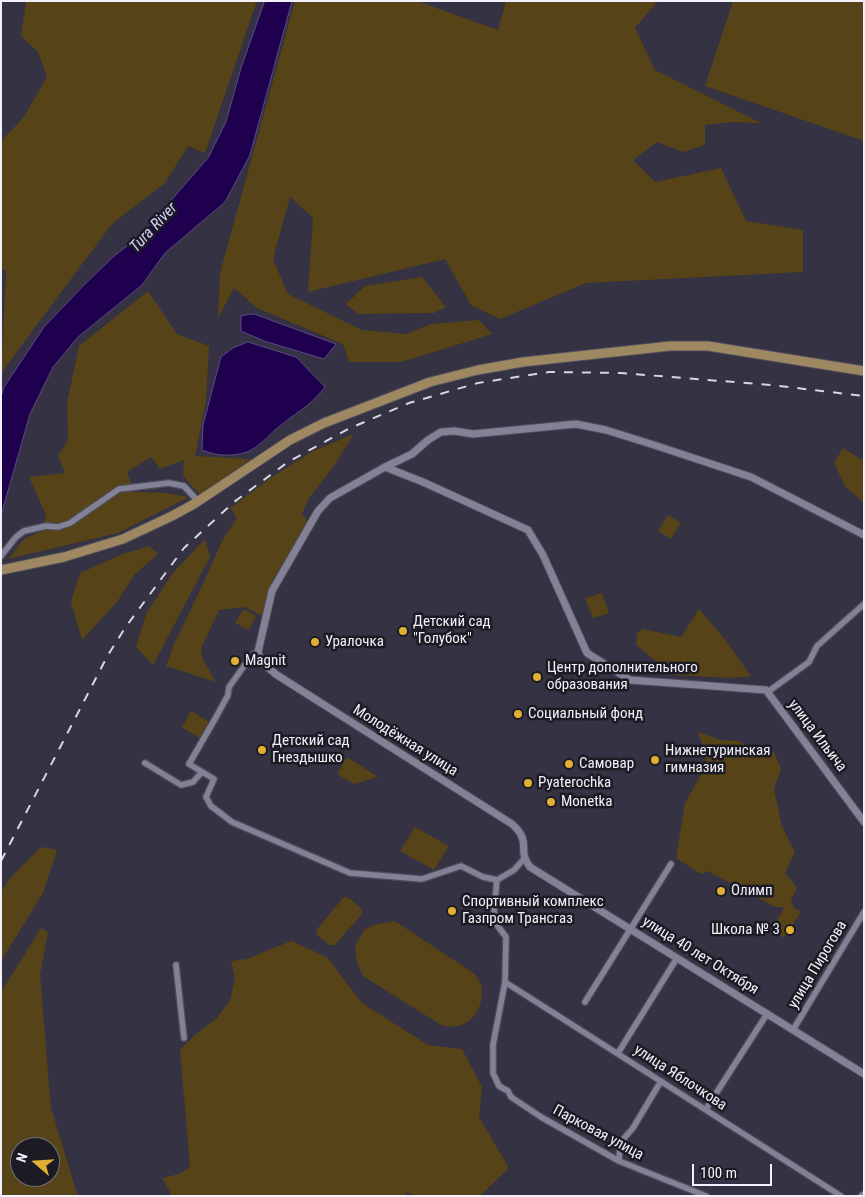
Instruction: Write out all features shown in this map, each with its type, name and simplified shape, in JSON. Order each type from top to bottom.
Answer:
[{"type":"main road","points":[[1,570],[64,557],[123,539],[172,516],[198,501],[290,440],[324,423],[430,382],[478,370],[523,362],[670,346],[708,346],[864,371]]},
{"type":"street","points":[[524,859],[514,870],[497,880],[483,877],[461,866],[422,879],[350,873],[232,822],[211,806],[206,797],[214,779],[201,773],[189,764],[216,719],[229,688],[252,656],[258,652],[272,591],[318,511],[330,498],[412,454],[441,432],[455,431],[473,434],[576,424],[606,430],[751,477],[864,535]]},
{"type":"street","points":[[385,467],[423,482],[528,530],[543,555],[587,653],[630,680],[770,691],[809,662],[816,646],[864,604]]},
{"type":"street","points":[[1,556],[16,537],[24,531],[46,526],[58,527],[70,523],[119,489],[169,483],[184,486],[198,501]]},
{"type":"street","name":"Молодёжная улица","points":[[258,652],[261,662],[277,676],[512,824],[521,832],[524,840],[524,859]]},
{"type":"street","name":"улица Ильича","points":[[766,690],[864,822]]},
{"type":"street","points":[[145,763],[181,786],[193,782],[201,773]]},
{"type":"street","name":"улица 40 лет Октября","points":[[524,859],[530,867],[864,1074]]},
{"type":"street","points":[[585,1002],[671,864]]},
{"type":"street","points":[[497,880],[494,911],[497,924],[506,937],[505,982]]},
{"type":"street","name":"улица Пирогова","points":[[793,1030],[864,912]]},
{"type":"street","points":[[618,1053],[677,958]]},
{"type":"street","points":[[176,965],[184,1038]]},
{"type":"street","name":"улица Яблочкова","points":[[505,982],[841,1196]]},
{"type":"street","name":"Парковая улица","points":[[505,982],[493,1045],[493,1073],[499,1086],[508,1091],[511,1097],[541,1117],[612,1155],[619,1161],[706,1196]]},
{"type":"street","points":[[706,1109],[767,1014]]},
{"type":"street","points":[[619,1161],[620,1143],[633,1128],[661,1081]]},
{"type":"shaded area","points":[[257,1],[205,153],[188,146],[165,183],[112,224],[1,373],[6,271],[1,268],[1,141],[24,117],[47,77],[38,52],[21,36],[26,2]]},
{"type":"shaded area","points":[[295,1],[417,1],[498,30],[506,1],[658,1],[635,28],[655,70],[761,123],[733,122],[705,125],[705,145],[683,152],[657,142],[633,160],[655,182],[721,168],[746,221],[803,230],[803,272],[586,283],[500,319],[471,305],[445,259],[308,292],[313,218],[290,197],[273,259],[288,294],[362,330],[406,334],[431,324],[479,320],[492,334],[401,362],[349,362],[343,344],[257,308],[234,288],[218,318],[220,273]]},
{"type":"shaded area","points":[[733,1],[864,1],[864,141],[705,86]]},
{"type":"shaded area","points":[[422,277],[446,307],[434,313],[358,314],[346,304],[365,286]]},
{"type":"shaded area","points":[[148,291],[177,334],[209,346],[206,401],[195,456],[251,459],[200,495],[183,476],[184,460],[160,469],[151,457],[127,472],[134,492],[166,493],[189,497],[118,533],[8,559],[24,539],[42,531],[46,515],[29,477],[65,473],[58,456],[68,440],[67,403],[79,346]]},
{"type":"shaded area","points":[[354,434],[333,467],[308,500],[302,514],[308,522],[271,583],[265,617],[244,607],[219,610],[201,648],[202,658],[216,682],[166,666],[174,644],[223,539],[237,518],[230,508],[272,477],[313,451]]},
{"type":"shaded area","points":[[843,448],[864,461],[864,503],[845,486],[834,463]]},
{"type":"shaded area","points":[[668,515],[681,523],[671,539],[658,531]]},
{"type":"shaded area","points":[[205,539],[210,557],[153,665],[136,647],[146,614],[172,574]]},
{"type":"shaded area","points":[[149,546],[158,554],[135,574],[117,602],[82,640],[71,602],[80,573],[120,555]]},
{"type":"shaded area","points":[[602,593],[609,613],[593,618],[585,598]]},
{"type":"shaded area","points":[[244,609],[256,616],[249,630],[235,623]]},
{"type":"shaded area","points":[[699,609],[724,638],[751,676],[730,678],[674,675],[636,645],[637,633],[643,629],[681,637]]},
{"type":"shaded area","points":[[191,711],[209,722],[199,738],[182,727]]},
{"type":"shaded area","points":[[698,732],[720,740],[738,741],[756,750],[774,752],[781,769],[774,789],[782,827],[795,852],[785,873],[797,887],[791,901],[794,908],[801,912],[784,938],[771,929],[785,907],[775,907],[707,871],[701,874],[676,858],[685,803],[707,764]]},
{"type":"shaded area","points":[[347,757],[378,777],[354,784],[337,774]]},
{"type":"shaded area","points":[[415,827],[449,846],[434,870],[400,851]]},
{"type":"shaded area","points":[[41,847],[57,850],[43,893],[1,961],[1,892],[9,879]]},
{"type":"shaded area","points":[[344,897],[349,898],[362,909],[361,915],[335,945],[329,945],[316,934],[317,929]]},
{"type":"shaded area","points":[[395,921],[475,974],[481,985],[482,998],[480,1006],[471,1019],[458,1026],[441,1025],[363,976],[357,963],[355,946],[365,929],[377,924]]},
{"type":"shaded area","points":[[41,928],[48,932],[40,975],[51,1108],[60,1137],[10,1137],[10,1187],[60,1187],[60,1138],[77,1194],[81,1196],[1,1196],[1,992]]},
{"type":"shaded area","points":[[291,941],[327,957],[362,1003],[428,1045],[462,1049],[482,1087],[479,1117],[509,1168],[480,1196],[417,1196],[407,1193],[405,1196],[172,1196],[162,1178],[179,1174],[190,1167],[180,1050],[197,1033],[217,1018],[230,1000],[235,979],[231,961],[247,959]]},
{"type":"water","name":"Tura River","points":[[265,1],[292,1],[250,155],[225,202],[165,253],[142,285],[78,337],[53,367],[30,414],[1,515],[1,397],[4,387],[44,327],[113,257],[140,236],[208,158],[226,122],[241,68]]},
{"type":"water","points":[[254,314],[336,344],[324,359],[264,341],[241,331],[241,316]]},
{"type":"water","points":[[248,342],[296,357],[325,387],[307,405],[251,450],[241,454],[219,455],[202,450],[203,425],[221,357],[233,348]]},
{"type":"railway","points":[[1,861],[108,655],[125,628],[184,548],[234,502],[288,462],[348,429],[409,403],[478,383],[549,372],[621,373],[771,385],[864,396]]},
{"type":"place","name":"Детский сад \"Голубок\"","points":[[403,631]]},
{"type":"place","name":"Уралочка","points":[[315,642]]},
{"type":"place","name":"Magnit","points":[[235,661]]},
{"type":"place","name":"Центр дополнительного образования","points":[[537,677]]},
{"type":"place","name":"Социальный фонд","points":[[518,714]]},
{"type":"place","name":"Детский сад Гнездышко","points":[[262,750]]},
{"type":"place","name":"Нижнетуринская гимназия","points":[[655,760]]},
{"type":"place","name":"Самовар","points":[[569,764]]},
{"type":"place","name":"Pyaterochka","points":[[528,783]]},
{"type":"place","name":"Monetka","points":[[551,802]]},
{"type":"place","name":"Олимп","points":[[721,891]]},
{"type":"place","name":"Спортивный комплекс Газпром Трансгаз","points":[[452,911]]},
{"type":"place","name":"Школа № 3","points":[[790,930]]}]
